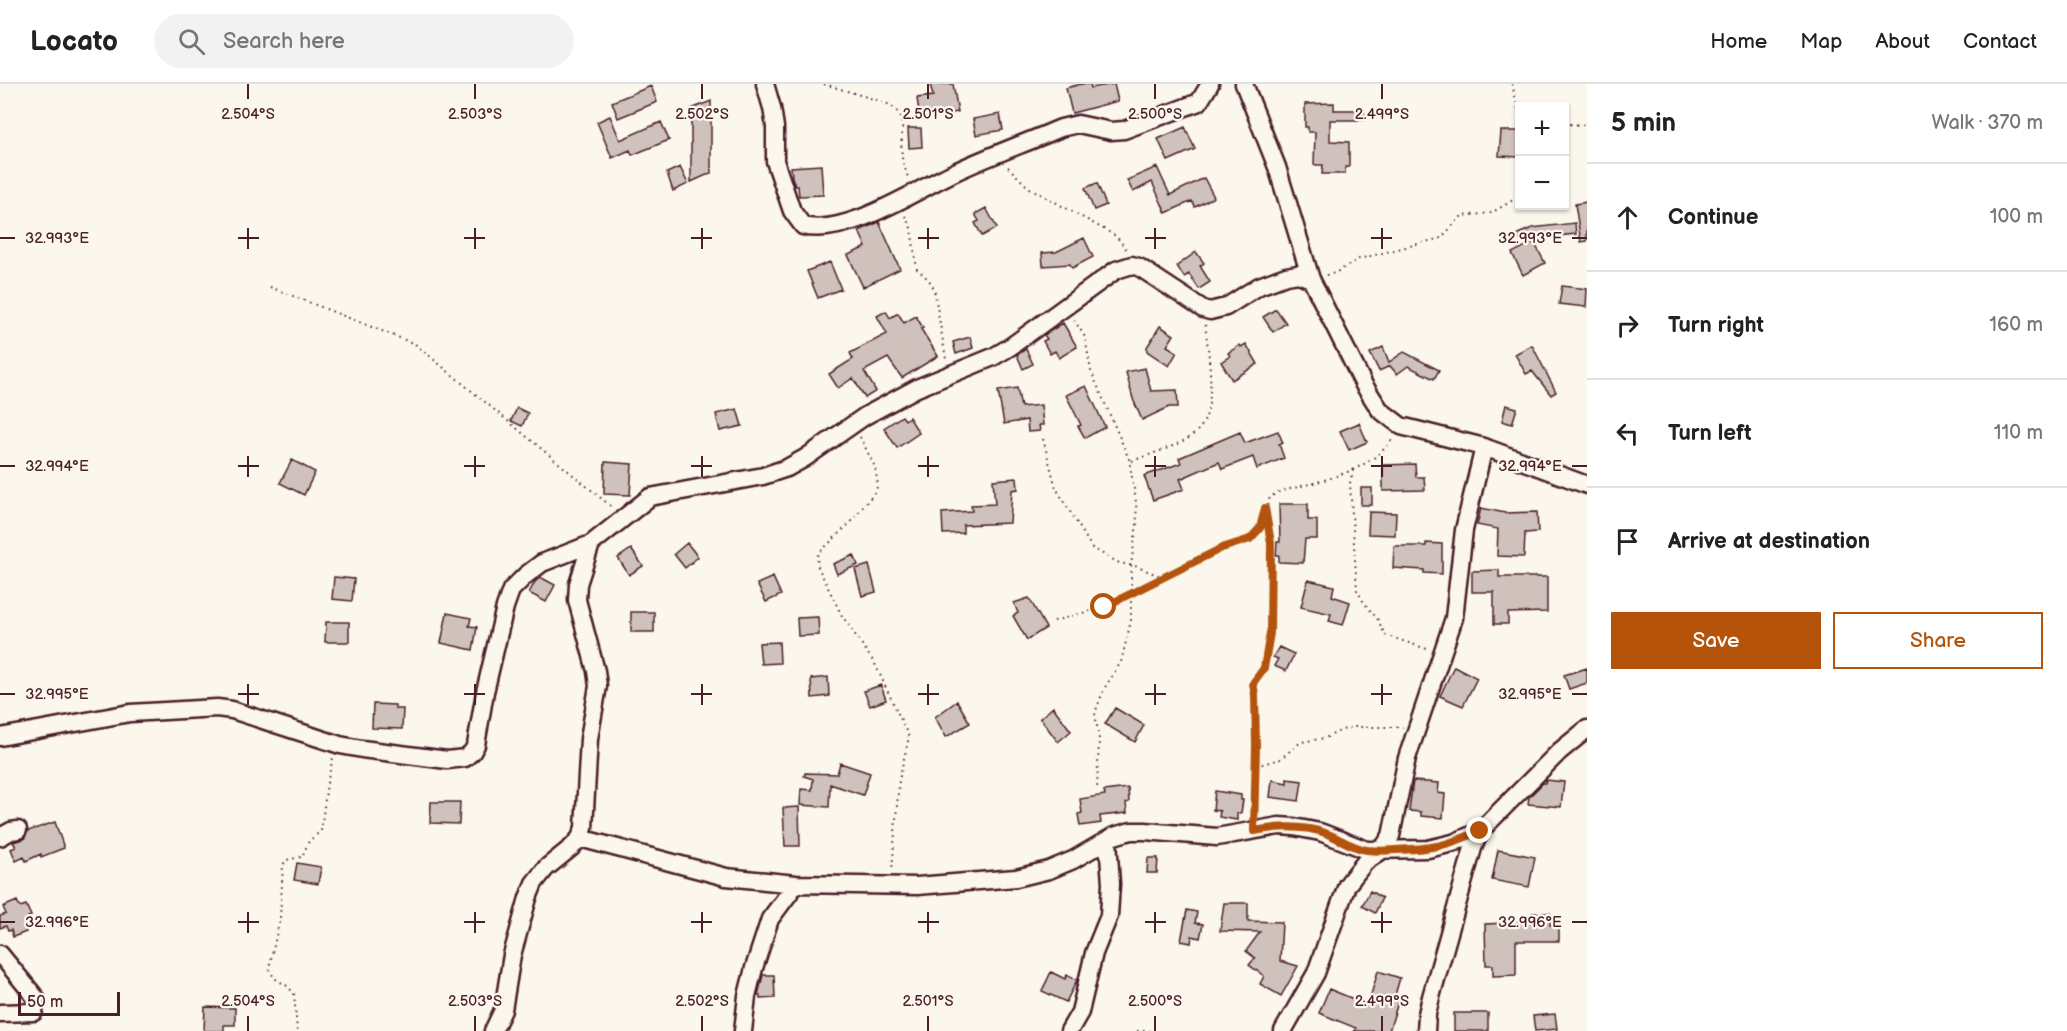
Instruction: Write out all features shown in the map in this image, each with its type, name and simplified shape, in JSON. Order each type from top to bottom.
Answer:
[{"type":"street","points":[[765,84],[773,118],[775,161],[792,211],[803,226],[820,229],[835,226],[890,206],[909,194],[973,164],[1072,125],[1088,124],[1111,131],[1124,130],[1199,102],[1210,84]]},
{"type":"street","points":[[1244,84],[1277,167],[1310,275],[1371,398],[1380,410],[1401,426],[1484,447],[1587,485]]},
{"type":"street","points":[[0,736],[130,713],[217,708],[232,710],[340,745],[447,760],[465,758],[476,745],[485,692],[511,590],[542,563],[591,544],[650,497],[764,476],[787,468],[865,416],[917,388],[993,357],[1010,347],[1116,270],[1132,265],[1139,267],[1203,309],[1210,311],[1226,307],[1259,286],[1286,276],[1310,275]]},
{"type":"street","points":[[1283,1031],[1316,973],[1347,885],[1359,868],[1381,851],[1391,836],[1403,775],[1455,612],[1464,530],[1484,447]]},
{"type":"street","points":[[494,1031],[503,1010],[512,955],[534,882],[546,868],[580,838],[585,820],[588,748],[598,686],[577,600],[578,584],[591,544]]},
{"type":"street","points":[[580,838],[726,877],[796,884],[894,886],[1016,878],[1062,866],[1121,834],[1144,831],[1217,837],[1280,826],[1328,834],[1358,848],[1381,851],[1428,849],[1453,843],[1480,831],[1560,751],[1587,729]]},
{"type":"street","points":[[0,837],[18,830]]},
{"type":"street","points":[[1426,1031],[1431,997],[1473,848],[1480,831]]},
{"type":"street","points":[[1069,1031],[1080,1012],[1094,953],[1109,916],[1112,884],[1108,840]]},
{"type":"street","points":[[744,1031],[747,996],[754,968],[771,920],[796,884]]},
{"type":"street","points":[[0,954],[36,998],[36,1009],[30,1013],[0,1013]]},
{"type":"path","points":[[824,84],[892,105],[898,111],[902,121],[902,157],[908,179],[909,194]]},
{"type":"path","points":[[1512,84],[1516,102]]},
{"type":"path","points":[[1569,124],[1587,125]]},
{"type":"path","points":[[990,158],[1011,168],[1028,187],[1116,236],[1127,249],[1132,265]]},
{"type":"path","points":[[1310,275],[1335,273],[1359,259],[1441,238],[1462,216],[1491,213],[1515,199]]},
{"type":"path","points":[[890,206],[908,220],[917,269],[929,280],[934,289],[948,375]]},
{"type":"path","points":[[270,287],[415,344],[624,517]]},
{"type":"path","points":[[1065,308],[1085,337],[1091,371],[1129,459],[1137,511],[1131,565],[1131,621],[1120,663],[1104,689],[1095,713],[1099,734],[1097,790]]},
{"type":"path","points":[[1132,461],[1186,439],[1199,430],[1204,421],[1209,401],[1209,370],[1203,309]]},
{"type":"path","points":[[865,416],[860,439],[875,467],[878,485],[850,523],[818,554],[817,565],[841,614],[875,664],[909,738],[900,780],[895,824],[891,867],[894,886]]},
{"type":"path","points":[[1054,621],[1104,607],[1222,548],[1250,539],[1260,528],[1270,497],[1279,492],[1353,470],[1379,453],[1401,426]]},
{"type":"path","points":[[1043,439],[1056,489],[1092,548],[1119,563],[1131,565],[1165,578]]},
{"type":"path","points":[[1353,470],[1350,483],[1352,531],[1356,585],[1360,596],[1378,620],[1385,635],[1442,653]]},
{"type":"path","points":[[1254,831],[1256,766],[1253,683],[1264,668],[1270,633],[1271,543],[1265,508]]},
{"type":"path","points":[[1256,766],[1280,759],[1301,742],[1325,738],[1342,730],[1418,727]]},
{"type":"path","points":[[297,1031],[294,993],[292,989],[274,978],[269,969],[280,918],[283,864],[286,860],[302,856],[309,841],[321,831],[330,767],[340,745]]},
{"type":"path","points":[[1137,1031],[1155,1031]]},
{"type":"building","points":[[930,84],[953,84],[958,112],[920,119],[917,98],[933,96]]},
{"type":"building","points":[[1090,84],[1091,88],[1114,84],[1118,101],[1072,113],[1066,88]]},
{"type":"building","points":[[651,86],[657,102],[618,118],[612,102]]},
{"type":"building","points":[[711,101],[711,173],[691,182],[691,109]]},
{"type":"building","points":[[1334,103],[1334,110],[1364,110],[1364,120],[1330,120],[1330,141],[1349,142],[1349,167],[1345,167],[1345,174],[1322,174],[1323,165],[1314,165],[1315,132],[1308,132],[1308,127],[1305,127],[1305,104]]},
{"type":"building","points":[[1000,114],[1003,130],[976,135],[973,119]]},
{"type":"building","points":[[610,116],[620,140],[661,122],[669,140],[632,155],[630,150],[612,158],[597,122]]},
{"type":"building","points":[[1185,127],[1195,149],[1168,161],[1158,139]]},
{"type":"building","points":[[908,128],[921,128],[922,147],[909,148]]},
{"type":"building","points":[[1501,131],[1515,131],[1515,157],[1499,156]]},
{"type":"building","points":[[821,165],[823,195],[799,196],[791,167]]},
{"type":"building","points":[[680,167],[688,184],[673,191],[667,173]]},
{"type":"building","points":[[1157,167],[1170,195],[1204,178],[1214,197],[1195,207],[1192,201],[1166,213],[1152,182],[1133,192],[1127,180]]},
{"type":"building","points":[[1097,183],[1106,205],[1094,210],[1085,188]]},
{"type":"building","points":[[1587,202],[1587,241],[1581,242],[1575,204]]},
{"type":"building","points":[[986,208],[997,228],[982,236],[975,223],[979,221],[975,214]]},
{"type":"building","points":[[879,222],[900,269],[863,287],[848,255],[866,247],[859,231]]},
{"type":"building","points":[[1575,223],[1576,234],[1506,241],[1532,228]]},
{"type":"building","points":[[1084,238],[1093,257],[1072,268],[1070,264],[1043,266],[1042,253],[1056,252]]},
{"type":"building","points":[[1534,242],[1545,263],[1523,275],[1512,253]]},
{"type":"building","points":[[1196,252],[1204,263],[1200,266],[1210,282],[1199,289],[1189,274],[1184,277],[1177,266]]},
{"type":"building","points":[[830,262],[841,289],[818,298],[807,271]]},
{"type":"building","points":[[1562,286],[1587,289],[1586,307],[1559,304]]},
{"type":"building","points":[[1276,309],[1286,323],[1273,332],[1263,317]]},
{"type":"building","points":[[886,311],[890,318],[898,313],[904,323],[916,316],[923,328],[921,329],[938,356],[902,378],[888,358],[864,371],[876,391],[865,398],[853,378],[838,388],[829,374],[853,359],[850,353],[887,334],[877,316]]},
{"type":"building","points":[[1063,323],[1077,347],[1059,358],[1055,351],[1050,354],[1043,341],[1047,339],[1044,335]]},
{"type":"building","points":[[1160,326],[1174,335],[1167,346],[1177,352],[1169,366],[1147,351],[1147,347]]},
{"type":"building","points":[[970,337],[973,348],[956,354],[953,342]]},
{"type":"building","points":[[1246,344],[1258,364],[1232,380],[1221,362],[1230,356],[1228,353]]},
{"type":"building","points":[[1532,345],[1556,392],[1551,395],[1532,371],[1526,374],[1515,354]]},
{"type":"building","points":[[1383,347],[1389,362],[1404,352],[1439,370],[1434,379],[1408,366],[1397,374],[1390,366],[1379,371],[1370,353]]},
{"type":"building","points":[[1026,349],[1033,364],[1023,369],[1017,355]]},
{"type":"building","points":[[1145,368],[1151,391],[1177,390],[1178,407],[1169,407],[1142,420],[1133,399],[1126,372]]},
{"type":"building","points":[[1086,386],[1105,427],[1085,438],[1066,395]]},
{"type":"building","points":[[1017,388],[1021,407],[1041,405],[1043,425],[1039,425],[1040,431],[1028,432],[1027,420],[1004,424],[998,391]]},
{"type":"building","points":[[1506,405],[1517,408],[1512,424],[1502,421]]},
{"type":"building","points":[[517,408],[528,413],[522,426],[511,421]]},
{"type":"building","points":[[737,409],[742,426],[720,431],[716,414]]},
{"type":"building","points":[[902,416],[905,420],[909,417],[919,433],[897,448],[884,428]]},
{"type":"building","points":[[1359,423],[1367,442],[1349,450],[1340,431]]},
{"type":"building","points":[[1278,431],[1283,443],[1279,444],[1284,458],[1257,469],[1253,457],[1222,469],[1219,462],[1180,479],[1184,489],[1153,500],[1144,476],[1181,463],[1179,458],[1240,432],[1245,443]]},
{"type":"building","points":[[292,460],[315,472],[304,495],[280,483]]},
{"type":"building","points":[[605,462],[632,464],[630,495],[604,494]]},
{"type":"building","points":[[1415,464],[1416,477],[1424,477],[1425,490],[1383,491],[1383,465]]},
{"type":"building","points":[[1017,478],[1018,489],[1012,490],[1010,523],[963,525],[963,533],[943,534],[942,513],[972,511],[971,505],[995,504],[993,480]]},
{"type":"building","points":[[1361,488],[1372,488],[1372,505],[1361,505]]},
{"type":"building","points":[[1279,504],[1308,504],[1308,520],[1317,520],[1317,539],[1305,539],[1303,563],[1279,562],[1279,555],[1276,555],[1277,542],[1280,542]]},
{"type":"building","points":[[1481,508],[1505,513],[1537,512],[1538,532],[1525,533],[1524,557],[1497,556],[1498,529],[1477,525]]},
{"type":"building","points":[[1369,512],[1396,513],[1395,535],[1368,534]]},
{"type":"building","points":[[687,543],[698,557],[685,568],[674,554]]},
{"type":"building","points":[[1426,543],[1442,544],[1442,574],[1393,568],[1394,546],[1426,546]]},
{"type":"building","points":[[631,549],[643,566],[629,575],[618,558]]},
{"type":"building","points":[[854,555],[858,565],[837,574],[833,564]]},
{"type":"building","points":[[869,565],[876,592],[862,596],[855,569]]},
{"type":"building","points":[[1499,570],[1499,577],[1547,577],[1547,612],[1508,613],[1508,624],[1494,624],[1494,592],[1472,592],[1472,571]]},
{"type":"building","points":[[334,577],[354,579],[352,601],[332,599]]},
{"type":"building","points":[[540,577],[555,585],[546,602],[529,593]]},
{"type":"building","points":[[773,577],[781,595],[766,602],[757,584]]},
{"type":"building","points":[[1308,580],[1334,586],[1332,596],[1350,602],[1343,625],[1329,621],[1331,614],[1301,607]]},
{"type":"building","points":[[1029,598],[1046,628],[1027,640],[1013,616],[1018,613],[1014,603]]},
{"type":"building","points":[[631,612],[654,612],[654,632],[631,632]]},
{"type":"building","points":[[447,613],[471,618],[469,626],[477,627],[473,650],[441,643]]},
{"type":"building","points":[[818,617],[819,635],[798,636],[797,618]]},
{"type":"building","points":[[326,622],[349,622],[349,642],[325,642]]},
{"type":"building","points":[[779,642],[780,663],[761,664],[759,643]]},
{"type":"building","points":[[1279,647],[1294,654],[1286,671],[1274,666],[1278,659],[1273,657]]},
{"type":"building","points":[[1454,666],[1477,678],[1463,706],[1440,696]]},
{"type":"building","points":[[1587,668],[1587,683],[1569,689],[1564,675]]},
{"type":"building","points":[[828,677],[829,696],[812,698],[811,679]]},
{"type":"building","points":[[881,685],[886,700],[870,706],[864,691]]},
{"type":"building","points":[[957,701],[970,723],[946,737],[935,717]]},
{"type":"building","points":[[373,704],[395,705],[395,709],[403,709],[402,729],[372,728]]},
{"type":"building","points":[[1053,707],[1071,731],[1058,742],[1040,718]]},
{"type":"building","points":[[1115,708],[1144,725],[1135,742],[1105,724]]},
{"type":"building","points":[[840,763],[870,773],[863,795],[830,784],[829,807],[800,805],[801,789],[812,790],[813,779],[804,776],[805,773],[837,774]]},
{"type":"building","points":[[1287,779],[1302,781],[1299,801],[1270,797],[1272,780],[1287,783]]},
{"type":"building","points":[[1546,780],[1564,782],[1561,807],[1528,804],[1529,797]]},
{"type":"building","points":[[1413,781],[1439,783],[1438,793],[1445,794],[1443,818],[1421,816],[1421,812],[1409,811]]},
{"type":"building","points":[[1128,788],[1127,813],[1100,816],[1101,823],[1080,826],[1078,814],[1082,813],[1080,799],[1105,795],[1104,791]]},
{"type":"building","points":[[1215,791],[1241,795],[1241,800],[1243,800],[1241,813],[1237,813],[1237,820],[1219,817],[1220,811],[1213,810]]},
{"type":"building","points":[[431,802],[460,802],[459,824],[430,823]]},
{"type":"building","points":[[799,807],[800,846],[785,846],[783,808]]},
{"type":"building","points":[[55,822],[64,848],[41,857],[41,854],[26,861],[24,857],[16,861],[11,849],[16,847],[13,842],[24,839],[28,831]]},
{"type":"building","points":[[1498,850],[1535,857],[1529,887],[1492,880]]},
{"type":"building","points":[[1148,858],[1158,858],[1157,873],[1147,873]]},
{"type":"building","points":[[297,863],[321,867],[318,884],[294,880]]},
{"type":"building","points":[[1370,891],[1382,898],[1375,913],[1362,906]]},
{"type":"building","points":[[17,901],[20,907],[26,905],[31,916],[28,917],[31,926],[25,928],[26,932],[13,937],[11,930],[8,931],[6,926],[0,928],[0,916],[6,914],[3,907]]},
{"type":"building","points":[[1224,903],[1248,903],[1248,921],[1282,922],[1280,961],[1298,966],[1281,996],[1260,984],[1264,976],[1249,965],[1255,958],[1246,951],[1260,932],[1220,931]]},
{"type":"building","points":[[1187,910],[1197,912],[1195,923],[1203,924],[1200,938],[1192,936],[1191,943],[1181,941]]},
{"type":"building","points":[[1532,913],[1550,913],[1550,925],[1559,925],[1559,941],[1516,941],[1516,975],[1493,976],[1493,965],[1486,965],[1485,924],[1532,922]]},
{"type":"building","points":[[1378,971],[1400,978],[1395,995],[1400,996],[1389,1031],[1354,1031],[1356,1028],[1319,1013],[1329,989],[1368,1005]]},
{"type":"building","points":[[1051,972],[1065,979],[1067,975],[1077,980],[1066,1002],[1042,991]]},
{"type":"building","points":[[763,975],[774,975],[775,998],[760,999],[758,995]]},
{"type":"building","points":[[205,1007],[235,1008],[235,1025],[224,1025],[224,1031],[204,1031]]},
{"type":"building","points":[[1454,1013],[1488,1013],[1488,1031],[1454,1031]]},
{"type":"building","points":[[1555,1014],[1557,1029],[1535,1031],[1533,1016]]},
{"type":"route","points":[[1104,607],[1222,548],[1250,539],[1260,528],[1265,508],[1271,543],[1270,633],[1264,668],[1253,683],[1256,746],[1254,831],[1280,826],[1307,829],[1328,834],[1358,848],[1381,851],[1440,847],[1480,831]]}]
